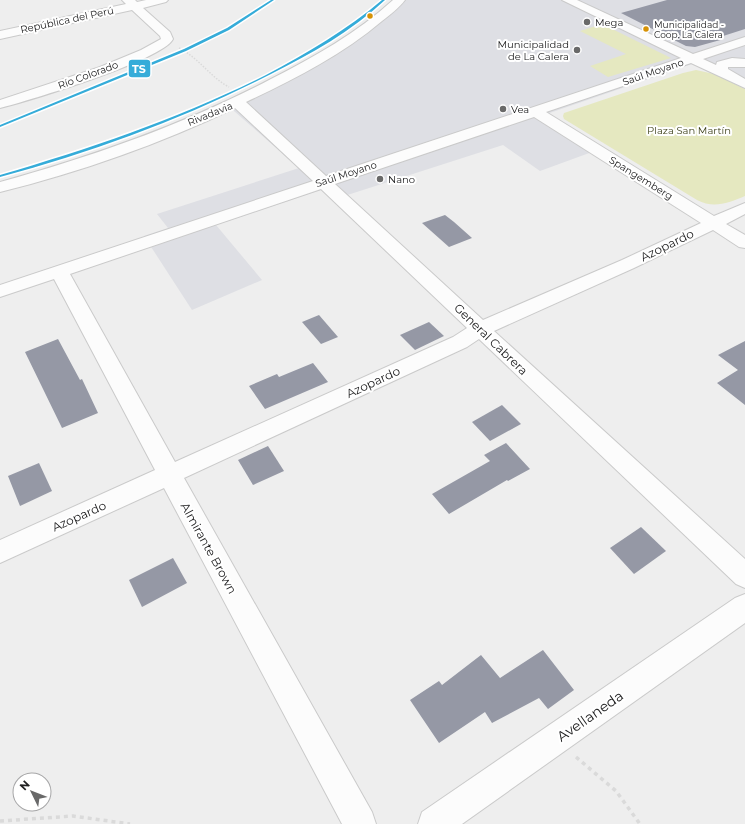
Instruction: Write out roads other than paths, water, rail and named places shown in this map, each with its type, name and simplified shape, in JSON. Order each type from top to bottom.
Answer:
[{"type":"street","points":[[131,3],[162,0]]},
{"type":"street","name":"Rivadavia","points":[[0,187],[126,148],[238,103],[335,50],[363,32],[399,0]]},
{"type":"street","points":[[568,0],[745,84]]},
{"type":"street","name":"República del Perú","points":[[0,35],[131,3]]},
{"type":"street","name":"Río Colorado","points":[[0,104],[41,92],[137,57],[165,39],[131,3]]},
{"type":"street","name":"Saúl Moyano","points":[[0,291],[324,181],[511,124],[536,112],[745,41]]},
{"type":"street","points":[[721,49],[718,52],[723,58],[742,63]]},
{"type":"street","points":[[725,74],[721,70],[722,65],[742,63]]},
{"type":"street","name":"General Cabrera","points":[[238,103],[324,181],[609,452],[745,576]]},
{"type":"street","name":"Spangemberg","points":[[536,112],[588,150],[745,243]]},
{"type":"street","name":"Azopardo","points":[[0,552],[460,342],[481,329],[628,264],[745,208]]},
{"type":"street","name":"Almirante Brown","points":[[59,271],[360,824]]},
{"type":"street","name":"Avellaneda","points":[[434,824],[745,607]]},
{"type":"place","name":"Mega","points":[[587,22]]},
{"type":"place","name":"Municipalidad - Coop. La Calera","points":[[646,29]]},
{"type":"place","name":"Municipalidad de La Calera","points":[[577,50]]},
{"type":"place","name":"Vea","points":[[503,109]]},
{"type":"place","name":"Nano","points":[[380,179]]},
{"type":"park label","name":"Plaza San Martín","points":[[689,130]]}]
